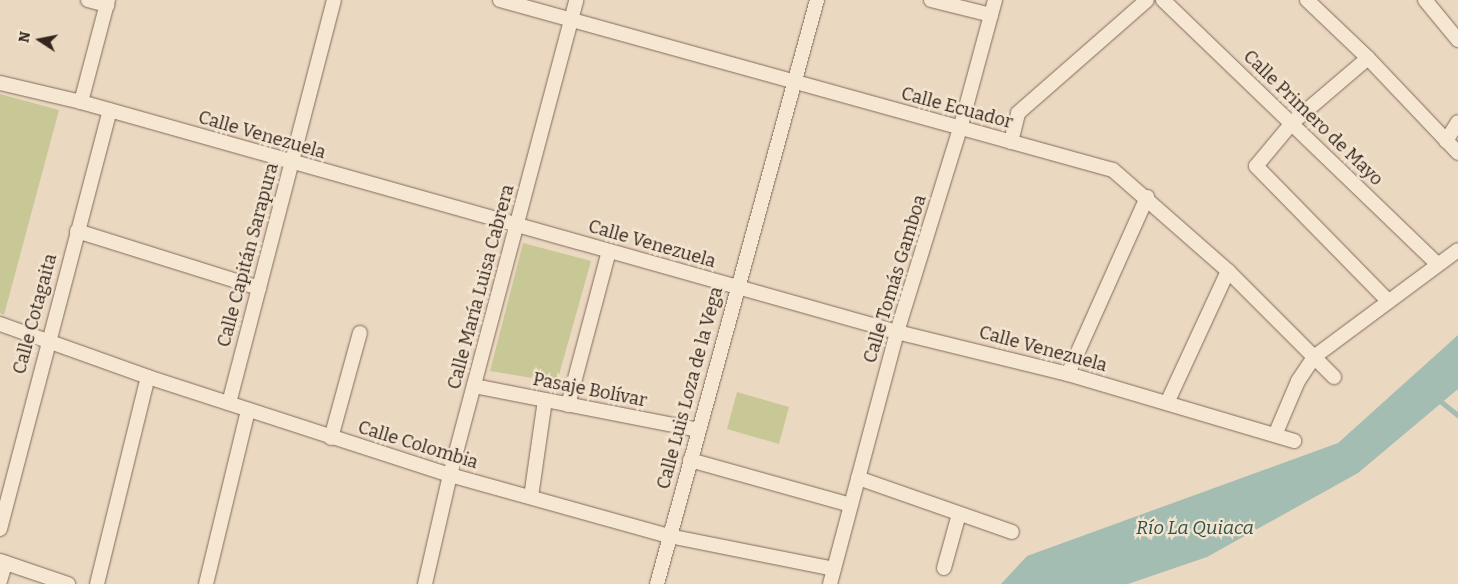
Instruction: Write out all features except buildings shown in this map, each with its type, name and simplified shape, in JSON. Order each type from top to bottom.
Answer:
[{"type":"street","points":[[81,102],[107,3],[88,0]]},
{"type":"street","name":"Calle Capitán Sarapura","points":[[228,403],[334,0]]},
{"type":"street","name":"Calle Ecuador","points":[[500,0],[1113,170],[1147,197],[1228,271],[1334,377]]},
{"type":"street","name":"Calle María Luisa Cabrera","points":[[425,584],[450,475],[518,226],[576,0]]},
{"type":"street","name":"Calle Luis Loza de la Vega","points":[[657,584],[737,287],[818,0]]},
{"type":"street","points":[[931,0],[991,15]]},
{"type":"street","name":"Calle Tomás Gamboa","points":[[830,584],[897,332],[960,129],[995,0]]},
{"type":"street","points":[[1011,142],[1018,113],[1147,0]]},
{"type":"street","name":"Calle Primero de Mayo","points":[[1163,0],[1292,122],[1437,264]]},
{"type":"street","points":[[1307,0],[1368,58],[1458,153]]},
{"type":"street","points":[[1425,0],[1458,40]]},
{"type":"street","points":[[1368,58],[1292,122],[1256,166],[1387,300]]},
{"type":"street","name":"Calle Venezuela","points":[[0,84],[110,110],[292,164],[897,332],[1068,374],[1294,441]]},
{"type":"street","name":"Calle Cotagaita","points":[[0,529],[48,340],[110,110]]},
{"type":"street","points":[[1446,141],[1458,122]]},
{"type":"street","points":[[1068,374],[1147,197]]},
{"type":"street","points":[[77,231],[259,288]]},
{"type":"street","points":[[1274,435],[1298,381],[1314,357],[1387,300],[1458,250]]},
{"type":"street","points":[[568,405],[609,251]]},
{"type":"street","points":[[1167,402],[1228,271]]},
{"type":"street","name":"Calle Colombia","points":[[0,324],[148,377],[331,438],[450,475],[669,536],[834,569]]},
{"type":"street","points":[[331,438],[360,333]]},
{"type":"street","points":[[96,584],[148,377]]},
{"type":"street","name":"Pasaje Bolívar","points":[[474,386],[698,430]]},
{"type":"street","points":[[531,497],[545,400]]},
{"type":"street","points":[[206,584],[248,410]]},
{"type":"street","points":[[690,460],[851,505]]},
{"type":"street","points":[[858,478],[1012,532]]},
{"type":"street","points":[[944,568],[960,514]]},
{"type":"street","points":[[0,581],[3,562],[68,584]]},
{"type":"shaded area","points":[[0,94],[59,110],[4,315],[0,313]]},
{"type":"shaded area","points":[[523,243],[591,261],[557,382],[490,371]]},
{"type":"shaded area","points":[[737,392],[789,407],[779,444],[727,429]]},
{"type":"water","name":"Río La Quiaca","points":[[1458,335],[1458,389],[1358,473],[1207,557],[1128,584],[1001,584],[1027,556],[1338,443]]},
{"type":"waterway","points":[[1438,399],[1458,415]]}]
